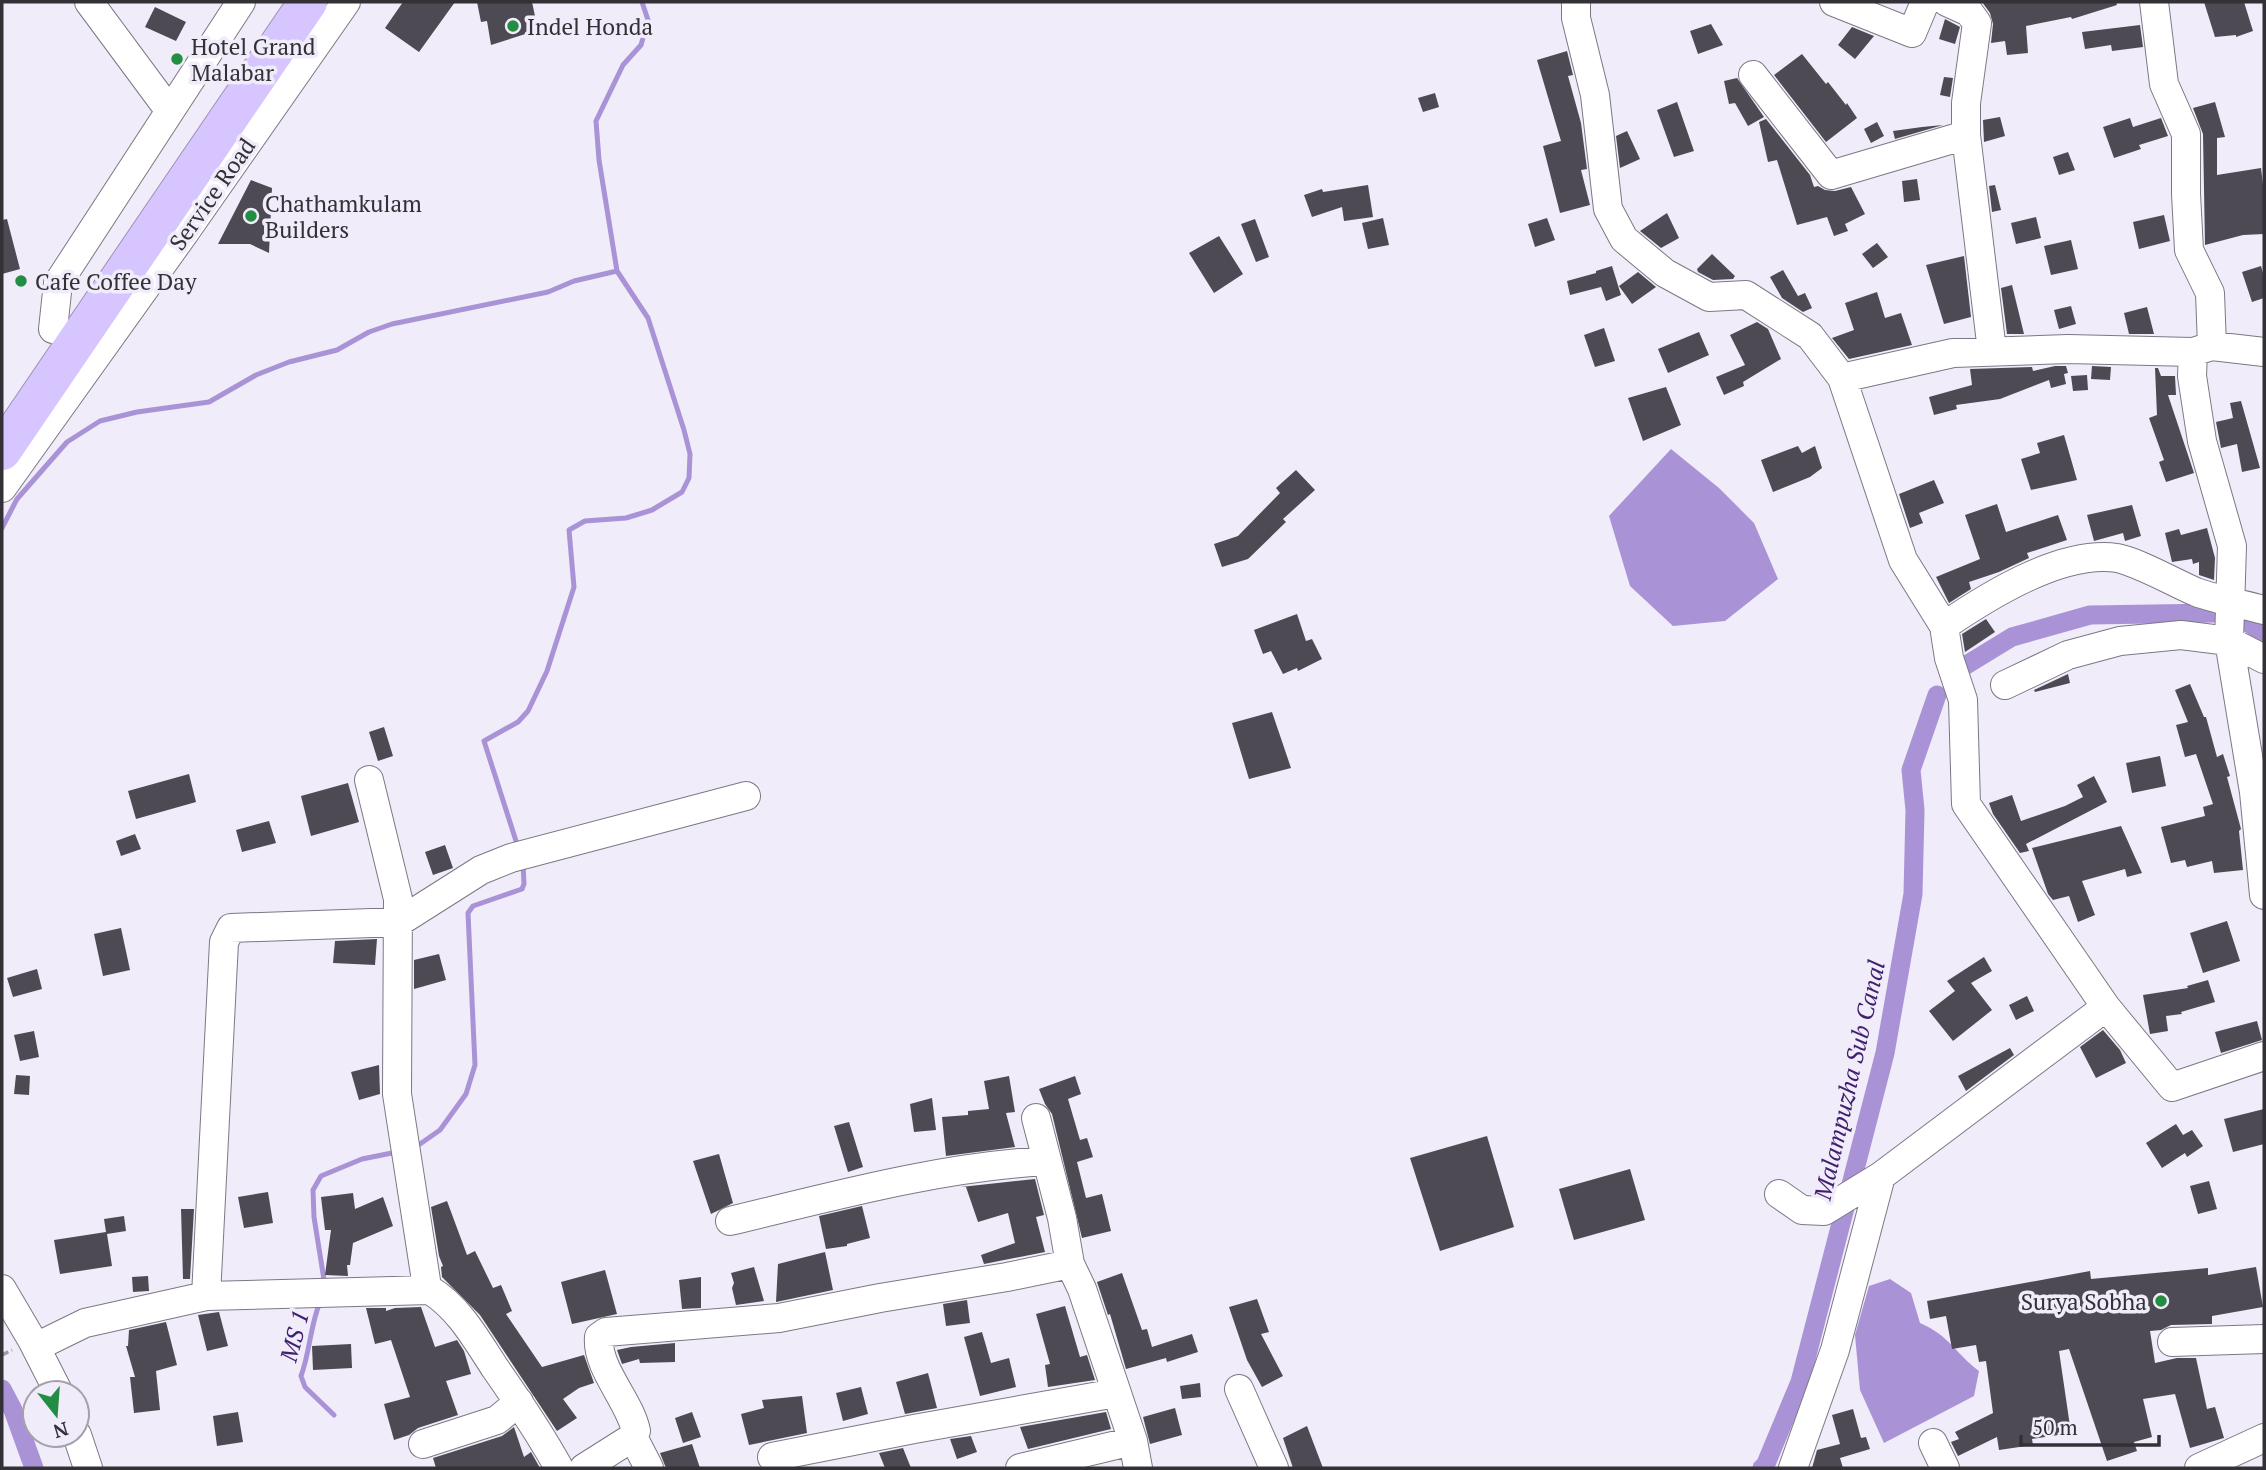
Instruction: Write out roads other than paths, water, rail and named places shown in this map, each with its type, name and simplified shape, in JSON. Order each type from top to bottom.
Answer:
[{"type":"highway","points":[[2,403],[280,2]]},
{"type":"highway","points":[[2,451],[308,2]]},
{"type":"street","points":[[89,2],[169,110]]},
{"type":"street","points":[[53,329],[58,283],[241,2]]},
{"type":"street","name":"Service Road","points":[[2,488],[346,2]]},
{"type":"street","points":[[1576,2],[1576,18],[1595,95],[1608,209],[1624,240],[1665,272],[1709,297],[1746,295],[1810,336],[1842,378],[1903,560],[1944,626],[1949,658],[1963,700],[1966,804],[2106,1007],[2172,1087],[2264,1056]]},
{"type":"street","points":[[1834,2],[1912,33],[1925,2]]},
{"type":"street","points":[[1947,2],[1969,12],[1977,23],[1966,103],[1966,135],[1992,351]]},
{"type":"street","points":[[2154,2],[2164,84],[2186,134],[2189,250],[2210,293],[2203,349],[2192,376],[2202,441],[2232,546],[2229,642],[2254,792],[2264,895]]},
{"type":"street","points":[[1753,75],[1831,175],[1966,135]]},
{"type":"street","points":[[1842,378],[1953,353],[2081,349],[2264,352]]},
{"type":"street","points":[[1944,626],[2002,588],[2086,559],[2118,558],[2199,593],[2264,610]]},
{"type":"street","points":[[2005,685],[2068,654],[2120,641],[2181,635],[2229,642],[2264,659]]},
{"type":"street","points":[[369,780],[398,899],[397,1094],[427,1287],[446,1300],[454,1310],[519,1402],[559,1468]]},
{"type":"street","points":[[206,1296],[224,942],[231,928],[399,922],[481,870],[511,858],[746,796]]},
{"type":"street","points":[[1779,1194],[1802,1210],[1824,1212],[1881,1176],[2106,1007]]},
{"type":"street","points":[[1035,1118],[1062,1218],[1070,1264],[1082,1289],[1133,1440],[1138,1468]]},
{"type":"street","points":[[730,1221],[880,1185],[948,1172],[996,1164],[1047,1161]]},
{"type":"street","points":[[1794,1468],[1805,1429],[1835,1350],[1881,1176]]},
{"type":"street","points":[[584,1468],[633,1437],[636,1431],[609,1374],[598,1343],[599,1337],[606,1332],[779,1318],[1070,1264]]},
{"type":"street","points":[[2,1289],[52,1379]]},
{"type":"street","points":[[36,1347],[85,1323],[206,1296],[430,1290]]},
{"type":"street","points":[[2172,1342],[2264,1339]]},
{"type":"street","points":[[1239,1389],[1274,1468]]},
{"type":"street","points":[[772,1457],[1116,1393]]},
{"type":"street","points":[[423,1444],[497,1420],[519,1402]]},
{"type":"street","points":[[633,1437],[649,1468]]},
{"type":"street","points":[[2200,1468],[2264,1437]]},
{"type":"street","points":[[1020,1468],[1133,1440]]},
{"type":"street","points":[[1933,1443],[1945,1468]]},
{"type":"street","points":[[82,1449],[88,1468]]},
{"type":"waterway","points":[[516,841],[484,741],[518,722],[528,711],[547,671],[574,587],[569,530],[585,521],[626,518],[652,510],[682,492],[689,478],[690,454],[684,430],[648,318],[617,271],[599,160],[596,121],[623,65],[641,45],[648,20],[642,2]]},
{"type":"waterway","points":[[2,528],[17,499],[67,442],[100,421],[137,412],[209,402],[256,375],[289,362],[337,350],[369,332],[392,324],[548,292],[574,281],[617,271]]},
{"type":"waterway","name":"Malampuzha Sub Canal","points":[[1963,667],[2012,637],[2090,615],[2215,613]]},
{"type":"waterway","name":"Malampuzha Sub Canal","points":[[2241,618],[2264,633]]},
{"type":"waterway","name":"Malampuzha Sub Canal","points":[[1762,1468],[1800,1382],[1885,1053],[1913,894],[1915,810],[1911,770],[1937,695]]},
{"type":"waterway","points":[[420,1144],[440,1130],[466,1094],[475,1065],[468,913],[473,906],[522,889],[523,864]]},
{"type":"waterway","points":[[325,1286],[314,1217],[313,1190],[321,1176],[362,1159],[397,1152]]},
{"type":"waterway","name":"MS 1","points":[[320,1302],[301,1376],[305,1387],[334,1415]]},
{"type":"waterway","points":[[2,1389],[13,1410],[34,1468]]},
{"type":"place","name":"Indel Honda","points":[[513,26]]},
{"type":"place","name":"Hotel Grand Malabar","points":[[177,59]]},
{"type":"place","name":"Chathamkulam Builders","points":[[251,216]]},
{"type":"place","name":"Cafe Coffee Day","points":[[21,281]]},
{"type":"place","name":"Surya Sobha","points":[[2161,1301]]}]
